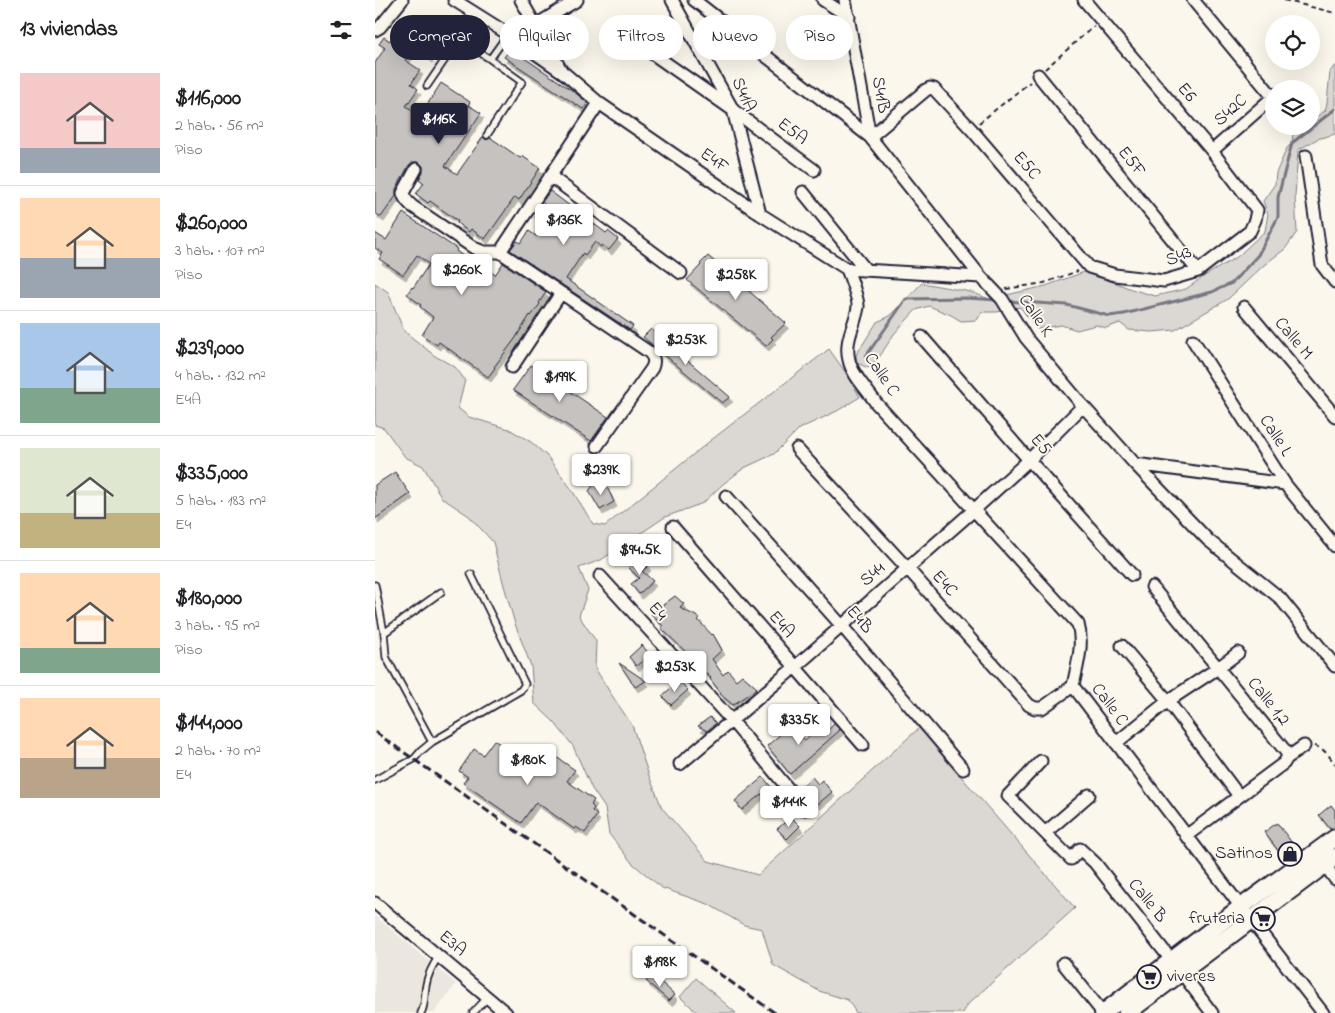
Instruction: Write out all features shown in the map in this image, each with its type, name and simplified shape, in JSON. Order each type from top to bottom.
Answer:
[{"type":"street","points":[[375,30],[380,27],[402,0]]},
{"type":"street","name":"E4F","points":[[454,0],[500,29]]},
{"type":"street","points":[[521,0],[530,15]]},
{"type":"street","points":[[551,15],[577,0]]},
{"type":"street","name":"S41A","points":[[672,0],[733,110],[761,214]]},
{"type":"street","name":"Calle K","points":[[694,0],[870,137],[981,277],[998,295],[1026,338],[1083,406],[1135,464],[1208,540],[1280,598],[1335,666]]},
{"type":"street","points":[[823,0],[846,15]]},
{"type":"street","name":"S41B","points":[[845,0],[849,15]]},
{"type":"street","name":"E6","points":[[1084,0],[1212,151],[1257,210]]},
{"type":"street","points":[[1193,0],[1265,86]]},
{"type":"street","name":"S41B","points":[[853,40],[870,137]]},
{"type":"street","name":"E4F","points":[[545,60],[599,103],[761,214],[847,269],[981,277]]},
{"type":"street","points":[[556,60],[563,73]]},
{"type":"street","name":"E5A","points":[[662,60],[814,170]]},
{"type":"street","name":"E5F","points":[[1038,75],[1198,271]]},
{"type":"street","name":"E5C","points":[[870,137],[926,90],[934,89],[972,130],[1089,267]]},
{"type":"street","points":[[500,252],[599,103]]},
{"type":"street","name":"S42C","points":[[1212,151],[1265,103]]},
{"type":"street","points":[[1306,156],[1322,265],[1335,282]]},
{"type":"street","points":[[416,169],[403,193],[407,202],[474,248],[484,252],[500,252],[649,352],[654,358],[652,368],[597,446]]},
{"type":"street","points":[[550,176],[681,273]]},
{"type":"street","points":[[803,192],[867,270]]},
{"type":"street","name":"S43","points":[[1089,267],[1115,275],[1164,282],[1198,271],[1250,231],[1257,210]]},
{"type":"street","name":"Calle C","points":[[847,269],[859,305],[846,346],[849,362],[856,376],[876,403],[1078,624],[1081,634],[1081,646],[1073,686],[1323,1013]]},
{"type":"street","points":[[512,367],[561,293]]},
{"type":"street","name":"Calle M","points":[[1244,307],[1335,416]]},
{"type":"street","name":"E5","points":[[922,337],[1132,575]]},
{"type":"street","name":"Calle L","points":[[1193,340],[1285,484],[1335,546]]},
{"type":"street","name":"S44","points":[[680,764],[795,667],[973,510],[1029,460],[1083,406]]},
{"type":"street","name":"E4C","points":[[797,449],[907,568],[1029,705],[1035,708],[1042,708],[1073,686]]},
{"type":"street","points":[[1135,464],[1285,484]]},
{"type":"street","name":"E4B","points":[[726,496],[842,626],[963,770]]},
{"type":"street","name":"E4A","points":[[673,527],[863,745]]},
{"type":"street","name":"E4","points":[[600,576],[732,721],[805,809]]},
{"type":"street","name":"Calle 1,2","points":[[1152,587],[1287,753],[1287,758]]},
{"type":"street","points":[[1123,646],[1169,701],[1239,796]]},
{"type":"street","points":[[1116,743],[1169,701],[1238,652]]},
{"type":"street","points":[[1187,836],[1304,746]]},
{"type":"street","points":[[1041,761],[1008,796],[1045,833],[1089,796]]},
{"type":"street","name":"Calle B","points":[[1045,833],[1071,859],[1080,849],[1095,863],[1212,1013]]},
{"type":"street","points":[[1127,1013],[1241,907],[1335,838]]},
{"type":"street","points":[[1063,963],[1103,1013],[1251,920],[1330,861],[1335,879]]},
{"type":"street","name":"E3A","points":[[375,902],[506,1013]]},
{"type":"lane","points":[[490,58],[500,45]]},
{"type":"lane","points":[[427,86],[445,60]]},
{"type":"lane","points":[[487,135],[522,82],[490,60]]},
{"type":"lane","points":[[375,780],[414,759],[432,742],[521,690],[525,684],[471,574]]},
{"type":"lane","points":[[375,585],[384,633],[386,657],[432,742]]},
{"type":"lane","points":[[384,633],[441,592]]},
{"type":"lane","points":[[421,1013],[424,1008],[425,986],[430,968],[439,956]]},
{"type":"lane","points":[[473,1013],[488,997]]},
{"type":"path","points":[[1284,0],[1335,13]]},
{"type":"path","points":[[998,295],[1044,283],[1089,267]]},
{"type":"path","points":[[1304,746],[1319,747],[1335,764]]},
{"type":"shaded area","points":[[1335,65],[1335,134],[1317,139],[1298,150],[1295,196],[1297,232],[1285,249],[1264,265],[1228,299],[1175,330],[1151,332],[1129,330],[1120,323],[1106,328],[1096,325],[1077,330],[1061,325],[1037,329],[1020,307],[997,312],[982,312],[977,320],[961,321],[929,306],[916,310],[894,334],[880,356],[868,368],[857,363],[856,355],[877,322],[890,316],[922,283],[971,292],[989,299],[1046,286],[1087,271],[1131,289],[1155,296],[1186,289],[1237,257],[1265,231],[1268,214],[1263,201],[1275,184],[1276,173],[1287,148],[1292,143],[1293,135],[1320,135],[1320,114],[1325,111],[1327,103],[1330,72]]},
{"type":"shaded area","points":[[375,283],[388,292],[404,331],[435,356],[455,367],[465,380],[458,408],[469,417],[509,429],[531,442],[547,456],[570,487],[593,524],[605,526],[710,441],[829,349],[860,397],[837,411],[799,429],[774,454],[744,468],[703,503],[665,517],[601,560],[579,568],[588,590],[579,616],[596,641],[595,668],[632,725],[662,808],[708,861],[758,875],[919,728],[1075,908],[968,1004],[963,1013],[856,1013],[848,1000],[819,991],[773,965],[762,929],[744,925],[708,904],[662,888],[632,863],[609,834],[605,808],[592,789],[573,746],[554,722],[534,703],[531,666],[515,624],[493,542],[469,516],[442,498],[423,466],[405,457],[384,428],[375,425]]},
{"type":"shaded area","points":[[375,916],[456,984],[434,1013],[375,1013]]},
{"type":"shaded area","points":[[696,978],[736,1013],[698,1013],[680,997]]},
{"type":"building","points":[[384,37],[390,41],[390,60],[405,60],[420,70],[411,84],[418,89],[406,106],[420,116],[441,83],[470,102],[468,105],[481,113],[445,166],[457,174],[483,137],[486,140],[491,138],[520,158],[522,156],[540,168],[519,200],[515,197],[485,239],[471,229],[469,232],[457,223],[458,221],[430,201],[428,203],[416,194],[424,183],[419,179],[423,172],[423,166],[416,162],[409,165],[396,189],[396,196],[381,217],[375,213],[375,63],[385,48],[379,44]]},
{"type":"building","points":[[509,60],[527,60],[588,103],[583,109]]},
{"type":"building","points":[[550,191],[570,206],[568,209],[588,224],[590,221],[618,239],[609,250],[595,242],[585,255],[583,253],[566,279],[633,326],[630,330],[510,250],[517,241],[521,243],[529,231],[536,236],[544,224],[535,217],[545,205],[542,202]]},
{"type":"building","points":[[403,213],[457,249],[456,251],[470,261],[468,262],[486,275],[489,270],[495,275],[503,263],[546,292],[540,304],[530,315],[488,377],[439,342],[437,345],[422,335],[433,317],[407,294],[429,264],[417,255],[403,275],[379,259],[383,253],[375,248],[375,233],[386,240]]},
{"type":"building","points":[[708,256],[786,323],[771,337],[773,339],[766,346],[687,280]]},
{"type":"building","points":[[651,329],[730,397],[722,403],[643,337]]},
{"type":"building","points":[[531,365],[608,417],[591,441],[513,390]]},
{"type":"building","points":[[395,472],[410,494],[375,519],[375,485]]},
{"type":"building","points":[[595,483],[608,489],[614,502],[600,510],[589,491]]},
{"type":"building","points":[[642,558],[648,566],[642,571],[653,581],[639,594],[631,584],[639,578],[628,567],[633,562],[635,564]]},
{"type":"building","points":[[675,596],[684,604],[680,608],[700,618],[698,620],[713,634],[722,650],[712,659],[723,675],[728,670],[736,680],[742,675],[757,688],[733,705],[720,694],[711,678],[687,656],[689,655],[661,628],[663,626],[651,614]]},
{"type":"building","points":[[642,645],[650,655],[636,666],[629,657]]},
{"type":"building","points":[[619,663],[646,681],[635,687]]},
{"type":"building","points":[[679,681],[688,690],[671,705],[662,696]]},
{"type":"building","points":[[710,717],[716,723],[707,731],[698,726]]},
{"type":"building","points":[[834,724],[840,730],[790,774],[767,746],[791,725],[805,740],[821,725],[827,731]]},
{"type":"building","points":[[494,740],[537,769],[549,752],[575,770],[567,781],[594,800],[591,805],[594,808],[592,811],[597,815],[585,833],[576,827],[574,829],[536,802],[521,823],[463,783],[468,777],[459,771],[474,749],[483,755]]},
{"type":"building","points":[[763,777],[776,793],[768,801],[761,794],[742,810],[735,801]]},
{"type":"building","points":[[812,777],[818,784],[822,780],[832,792],[818,804],[802,786]]},
{"type":"building","points":[[1331,805],[1335,810],[1335,828],[1330,829],[1319,815]]},
{"type":"building","points":[[791,817],[800,826],[787,839],[777,829]]},
{"type":"building","points":[[1277,823],[1299,852],[1286,861],[1264,832]]},
{"type":"building","points":[[652,974],[675,995],[669,1001],[646,981]]},
{"type":"waterway","points":[[1007,301],[1067,305],[1109,316],[1212,292],[1232,283],[1258,255],[1278,217],[1278,197],[1292,143],[1335,109]]},
{"type":"waterway","points":[[866,356],[906,299],[966,298],[998,300]]},
{"type":"railway","points":[[375,732],[775,1013]]},
{"type":"place","name":"Satinos","points":[[1290,854]]},
{"type":"place","name":"fruteria","points":[[1263,919]]},
{"type":"place","name":"viveres","points":[[1149,977]]}]
